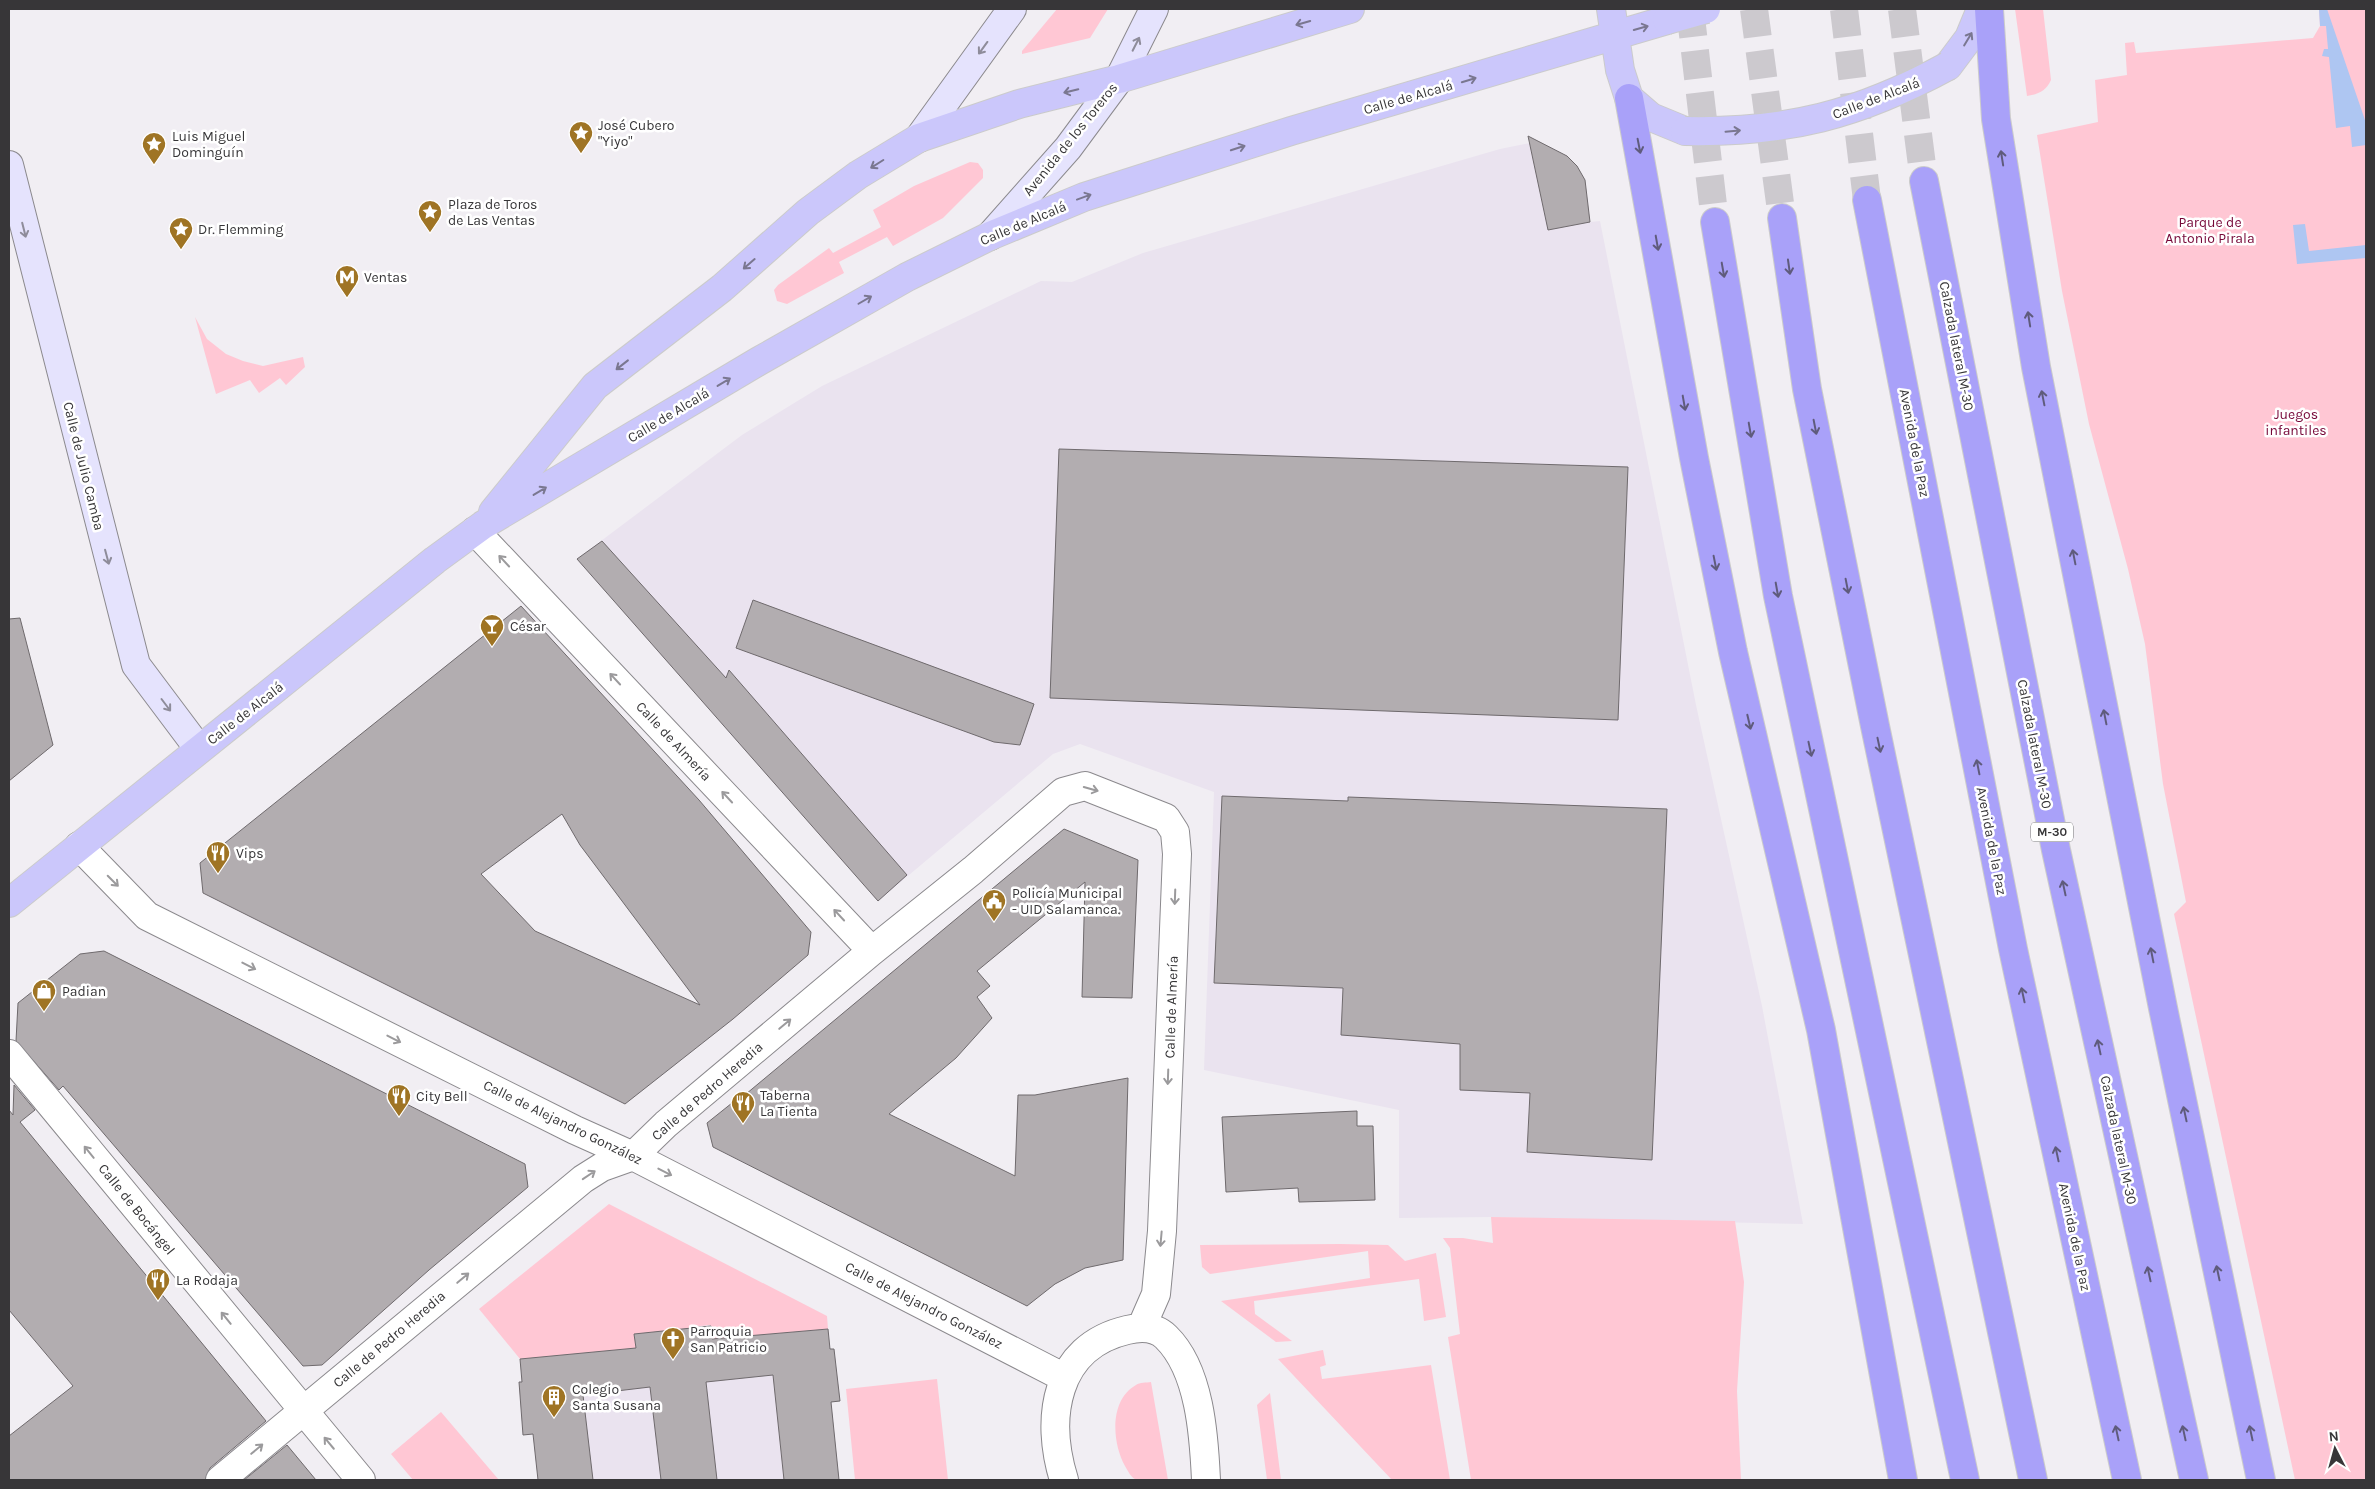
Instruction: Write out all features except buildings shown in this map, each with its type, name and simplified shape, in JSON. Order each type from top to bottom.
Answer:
[{"type":"highway","points":[[1989,9],[1996,119],[2036,367],[2163,1008],[2261,1480]]},
{"type":"highway","points":[[1629,98],[1694,458],[1733,652],[1821,1030],[1903,1480]]},
{"type":"highway","name":"Calzada lateral M-30","points":[[1924,181],[2056,850],[2194,1480]]},
{"type":"highway","name":"Avenida de la Paz","points":[[1867,200],[2013,949],[2127,1480]]},
{"type":"highway","points":[[1782,218],[1809,398],[1875,726],[2033,1480]]},
{"type":"highway","points":[[1715,222],[1778,596],[1965,1480]]},
{"type":"main road","name":"Calle de Alcalá","points":[[479,528],[595,386],[722,288],[808,212],[858,175],[918,138],[1019,104],[1119,79],[1350,9]]},
{"type":"main road","points":[[1612,9],[1620,70],[1629,98]]},
{"type":"main road","name":"Calle de Alcalá","points":[[9,902],[435,560],[479,528],[907,277],[990,236],[1084,197],[1290,131],[1706,9]]},
{"type":"main road","name":"Calle de Alcalá","points":[[1629,98],[1651,117],[1685,131],[1724,132],[1784,127],[1843,113],[1903,90],[1948,66],[1969,38],[1981,9]]},
{"type":"street","points":[[918,138],[1012,9]]},
{"type":"street","name":"Avenida de los Toreros","points":[[990,236],[1068,148],[1119,79],[1154,9]]},
{"type":"street","name":"Calle de Julio Camba","points":[[9,165],[12,194],[136,665],[199,749]]},
{"type":"street","name":"Calle de Almería","points":[[479,528],[872,951]]},
{"type":"street","name":"Calle de Almería","points":[[1047,804],[1063,792],[1085,786],[1166,818],[1175,832],[1177,854],[1162,1231],[1156,1294],[1142,1326]]},
{"type":"street","name":"Calle de Pedro Heredia","points":[[220,1480],[583,1179],[602,1167],[633,1156],[666,1124],[872,951],[973,870],[1047,804]]},
{"type":"street","name":"Calle de Alejandro González","points":[[78,846],[147,916],[575,1130],[633,1156],[1064,1377]]},
{"type":"street","name":"Calle de Bocángel","points":[[9,1054],[361,1480]]},
{"type":"street","points":[[1064,1480],[1055,1445],[1056,1411],[1064,1377],[1089,1346],[1116,1332],[1142,1326],[1165,1336],[1178,1352],[1189,1374],[1204,1432],[1206,1480]]},
{"type":"shaded area","points":[[1530,143],[1550,147],[1567,156],[1577,166],[1585,180],[1590,222],[1600,221],[1696,705],[1762,1006],[1803,1224],[1491,1217],[1399,1218],[1399,1110],[1204,1070],[1214,792],[1080,744],[1053,754],[878,901],[577,559],[742,435],[822,386],[1041,281],[1072,282],[1143,253],[1500,149]]},
{"type":"shaded area","name":"Colegio Santa Susana","points":[[710,1325],[712,1339],[828,1329],[830,1349],[834,1349],[840,1401],[831,1402],[839,1480],[538,1480],[533,1434],[523,1435],[519,1382],[522,1381],[520,1359],[636,1348],[634,1334],[653,1332],[655,1345],[691,1342],[690,1327]]},
{"type":"green space","points":[[1057,9],[1108,9],[1090,38],[1022,54],[1022,51]]},
{"type":"green space","points":[[2015,9],[2043,9],[2051,80],[2042,91],[2027,96]]},
{"type":"green space","name":"Parque de Antonio Pirala","points":[[2319,9],[2366,9],[2366,1480],[2295,1480],[2174,914],[2186,902],[2163,784],[2145,644],[2128,569],[2089,424],[2062,291],[2037,135],[2098,122],[2095,80],[2127,75],[2125,43],[2134,42],[2136,53],[2313,38],[2320,26]]},
{"type":"green space","points":[[970,162],[978,163],[983,170],[983,178],[943,218],[893,246],[887,237],[839,262],[844,273],[787,304],[777,301],[774,290],[778,285],[829,248],[833,253],[881,227],[873,210],[914,186]]},
{"type":"green space","points":[[195,317],[207,339],[226,354],[263,366],[303,357],[305,367],[286,385],[280,378],[259,393],[250,380],[216,394]]},
{"type":"green space","points":[[609,1204],[827,1316],[828,1329],[712,1339],[710,1325],[690,1327],[691,1343],[655,1346],[653,1332],[634,1334],[636,1348],[520,1359],[479,1309]]},
{"type":"green space","points":[[1491,1217],[1735,1221],[1744,1282],[1737,1391],[1741,1480],[1471,1480],[1448,1337],[1460,1334],[1450,1248],[1443,1238],[1463,1238],[1493,1243]]},
{"type":"green space","points":[[1200,1245],[1388,1245],[1405,1261],[1436,1253],[1446,1317],[1424,1321],[1419,1279],[1254,1301],[1255,1314],[1292,1341],[1276,1342],[1221,1301],[1370,1278],[1368,1251],[1210,1274],[1202,1267]]},
{"type":"green space","points":[[1323,1350],[1326,1365],[1320,1367],[1322,1379],[1431,1365],[1450,1480],[1392,1480],[1278,1359]]},
{"type":"green space","points":[[937,1379],[948,1480],[855,1480],[846,1389]]},
{"type":"green space","points":[[1151,1382],[1168,1480],[1144,1481],[1133,1478],[1125,1466],[1117,1446],[1116,1422],[1117,1411],[1121,1401],[1127,1392],[1138,1384]]},
{"type":"green space","points":[[1270,1393],[1281,1480],[1267,1480],[1257,1405]]},
{"type":"green space","points":[[441,1412],[499,1480],[413,1480],[391,1454]]},
{"type":"water","points":[[2319,9],[2327,9],[2366,123],[2366,145],[2352,147],[2350,126],[2336,128],[2329,57],[2322,56],[2324,49],[2328,49],[2326,26],[2320,26]]},
{"type":"water","points":[[2305,224],[2309,251],[2366,245],[2366,258],[2297,264],[2293,225]]},
{"type":"tunnel","points":[[1690,9],[1715,222]]},
{"type":"tunnel","points":[[1754,9],[1782,218]]},
{"type":"tunnel","points":[[1844,9],[1867,200]]},
{"type":"tunnel","points":[[1902,9],[1924,181]]},
{"type":"place","name":"José Cubero \"Yiyo\"","points":[[581,154]]},
{"type":"place","name":"Luis Miguel Dominguín","points":[[154,165]]},
{"type":"place","name":"Plaza de Toros de Las Ventas","points":[[430,233]]},
{"type":"place","name":"Dr. Flemming","points":[[181,250]]},
{"type":"place","name":"Ventas","points":[[347,298]]},
{"type":"place","name":"César","points":[[492,647]]},
{"type":"place","name":"Vips","points":[[218,874]]},
{"type":"place","name":"Policía Municipal - UID Salamanca.","points":[[994,922]]},
{"type":"place","name":"Padian","points":[[44,1012]]},
{"type":"place","name":"City Bell","points":[[399,1117]]},
{"type":"place","name":"Taberna La Tienta","points":[[743,1124]]},
{"type":"place","name":"La Rodaja","points":[[158,1301]]},
{"type":"place","name":"Parroquia San Patricio","points":[[673,1360]]},
{"type":"place","name":"Colegio Santa Susana","points":[[554,1418]]},
{"type":"park label","name":"Juegos infantiles","points":[[2296,422]]}]
